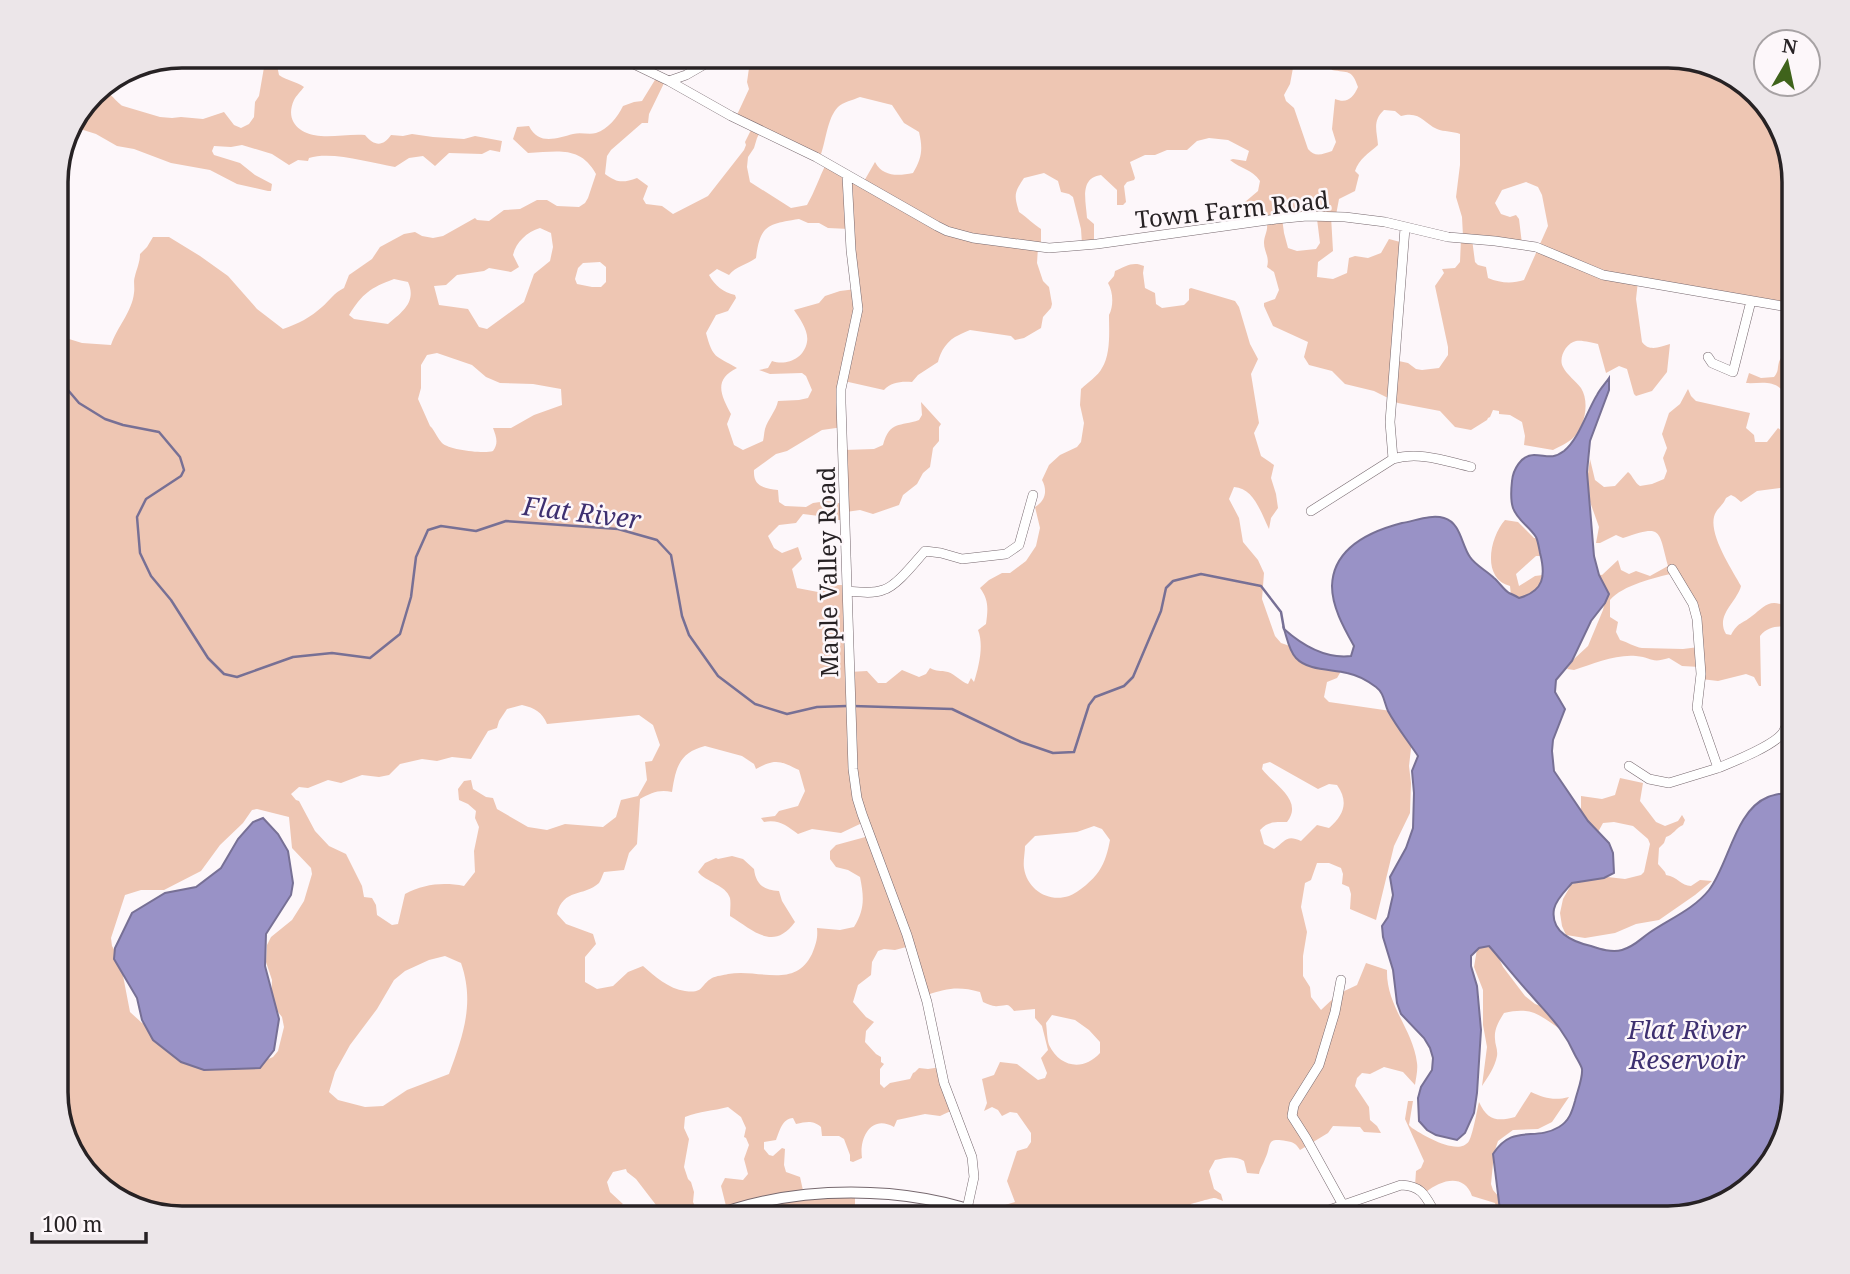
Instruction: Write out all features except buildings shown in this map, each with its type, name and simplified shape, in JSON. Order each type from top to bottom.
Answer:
[{"type":"main road","points":[[747,1206],[842,1192],[887,1194],[954,1206]]},
{"type":"street","points":[[642,68],[731,116],[816,157],[847,176]]},
{"type":"street","points":[[669,81],[698,68]]},
{"type":"street","name":"Town Farm Road","points":[[847,176],[947,231],[973,238],[1049,248],[1097,244],[1238,223],[1307,216],[1345,217],[1385,222],[1447,237],[1496,240],[1536,247],[1603,275],[1782,306]]},
{"type":"street","name":"Maple Valley Road","points":[[847,176],[851,250],[858,309],[841,389],[841,403],[851,739],[857,799],[908,934],[927,1002],[944,1083],[972,1157],[974,1177],[968,1206]]},
{"type":"street","points":[[1393,459],[1390,422],[1405,228]]},
{"type":"street","points":[[1708,357],[1712,363],[1733,372],[1751,301]]},
{"type":"street","points":[[1311,511],[1393,459],[1405,455],[1471,467]]},
{"type":"street","points":[[848,591],[884,590],[904,574],[925,551],[942,552],[962,559],[1006,554],[1018,545],[1033,495]]},
{"type":"street","points":[[1672,569],[1693,604],[1697,619],[1701,674],[1697,708],[1718,768]]},
{"type":"street","points":[[1629,766],[1649,779],[1669,783],[1718,768],[1754,752],[1782,734]]},
{"type":"street","points":[[1341,980],[1335,1012],[1318,1065],[1294,1105],[1292,1116],[1343,1205]]},
{"type":"street","points":[[1340,1206],[1401,1185],[1422,1190],[1431,1206]]},
{"type":"shaded area","points":[[264,68],[278,68],[279,75],[304,87],[294,100],[291,115],[296,126],[307,133],[326,136],[365,135],[378,144],[385,142],[391,135],[412,134],[464,139],[475,136],[502,141],[500,152],[490,150],[482,154],[449,153],[435,166],[423,156],[409,158],[395,167],[329,156],[309,158],[308,161],[298,160],[289,165],[272,154],[242,145],[214,146],[214,155],[240,163],[272,184],[271,191],[268,191],[237,184],[210,170],[171,163],[134,149],[117,146],[82,129],[92,113],[110,94],[123,106],[160,117],[203,119],[224,112],[234,125],[241,128],[249,124],[254,117],[255,102],[259,96]]},
{"type":"shaded area","points":[[749,68],[1293,68],[1290,84],[1284,95],[1294,108],[1308,149],[1313,154],[1332,151],[1336,142],[1332,129],[1335,99],[1349,99],[1358,87],[1351,75],[1331,68],[1683,69],[1705,74],[1731,87],[1754,107],[1763,119],[1778,153],[1781,167],[1782,304],[1638,281],[1636,299],[1642,342],[1651,348],[1670,344],[1667,372],[1652,391],[1636,396],[1627,369],[1619,366],[1606,373],[1598,344],[1572,342],[1564,351],[1562,363],[1584,394],[1585,415],[1576,434],[1553,450],[1524,445],[1522,422],[1510,415],[1499,414],[1499,411],[1493,410],[1487,420],[1471,430],[1455,427],[1440,411],[1398,403],[1374,391],[1345,384],[1332,371],[1309,365],[1304,357],[1308,342],[1273,326],[1264,306],[1264,303],[1275,299],[1279,290],[1274,272],[1267,267],[1264,243],[1267,224],[1245,221],[1245,202],[1258,191],[1260,181],[1230,160],[1246,161],[1249,151],[1228,140],[1209,138],[1197,141],[1187,150],[1167,150],[1130,162],[1135,178],[1124,186],[1126,202],[1123,205],[1117,205],[1117,190],[1101,175],[1089,181],[1085,191],[1087,218],[1094,224],[1094,243],[1082,244],[1073,197],[1061,192],[1058,181],[1044,173],[1024,178],[1016,194],[1016,202],[1019,212],[1041,229],[1037,263],[1043,281],[1049,287],[1052,304],[1043,317],[1041,328],[1015,340],[1011,336],[970,330],[951,340],[938,362],[912,382],[890,385],[884,390],[844,381],[843,427],[822,430],[787,451],[776,454],[754,470],[757,483],[778,490],[779,502],[785,506],[806,507],[827,501],[844,504],[844,450],[874,449],[883,445],[892,428],[919,420],[922,415],[921,402],[941,424],[939,441],[933,448],[930,467],[917,484],[903,495],[899,505],[873,514],[860,510],[846,512],[845,520],[827,520],[803,514],[796,523],[779,525],[768,536],[774,548],[782,553],[798,547],[802,559],[792,569],[797,588],[818,592],[830,585],[847,585],[849,672],[867,671],[878,683],[886,683],[902,670],[919,677],[926,674],[930,668],[951,673],[968,684],[971,678],[974,682],[981,649],[978,630],[986,624],[987,614],[986,601],[980,588],[989,580],[1002,573],[1010,573],[1026,561],[1036,546],[1040,528],[1035,507],[1044,495],[1042,480],[1049,465],[1081,442],[1084,423],[1080,405],[1081,389],[1100,371],[1107,356],[1112,303],[1108,283],[1115,271],[1133,264],[1144,266],[1145,288],[1155,293],[1156,304],[1162,308],[1184,305],[1189,300],[1191,288],[1235,301],[1258,359],[1251,374],[1259,423],[1254,433],[1261,456],[1274,465],[1271,478],[1278,508],[1271,518],[1269,529],[1256,502],[1247,492],[1234,487],[1229,499],[1239,518],[1243,542],[1258,560],[1264,573],[1262,599],[1275,636],[1281,643],[1343,668],[1337,678],[1327,682],[1324,697],[1329,702],[1391,711],[1412,740],[1409,766],[1410,813],[1394,846],[1376,920],[1350,909],[1351,894],[1349,887],[1342,884],[1341,868],[1329,863],[1317,863],[1311,880],[1305,883],[1301,907],[1307,932],[1303,976],[1310,987],[1311,997],[1321,1010],[1338,994],[1357,985],[1366,963],[1387,970],[1391,995],[1415,1051],[1415,1085],[1403,1072],[1384,1067],[1370,1074],[1362,1073],[1357,1078],[1355,1086],[1369,1107],[1370,1120],[1381,1133],[1364,1132],[1360,1127],[1333,1126],[1328,1133],[1300,1150],[1293,1143],[1272,1141],[1259,1174],[1247,1173],[1244,1161],[1237,1158],[1215,1160],[1209,1171],[1214,1189],[1221,1194],[1223,1201],[1214,1198],[1190,1206],[1005,1206],[1015,1202],[1007,1181],[1017,1151],[1027,1148],[1031,1142],[1031,1133],[1017,1113],[1010,1112],[1002,1116],[992,1107],[984,1111],[987,1103],[982,1079],[994,1075],[1000,1062],[1017,1064],[1038,1080],[1045,1078],[1047,1073],[1041,1058],[1048,1050],[1042,1026],[1035,1018],[1035,1009],[1014,1011],[1008,1005],[990,1005],[983,1002],[980,992],[953,989],[927,995],[910,946],[878,951],[872,962],[871,975],[858,985],[853,1002],[874,1022],[866,1031],[865,1042],[881,1057],[884,1064],[880,1069],[880,1084],[884,1088],[890,1083],[910,1079],[919,1068],[941,1067],[955,1109],[940,1116],[925,1114],[897,1120],[894,1127],[886,1124],[873,1126],[862,1143],[862,1158],[853,1162],[850,1161],[844,1139],[839,1136],[822,1136],[821,1127],[815,1123],[796,1124],[793,1118],[784,1123],[776,1140],[764,1142],[764,1149],[769,1155],[773,1156],[782,1148],[785,1149],[786,1172],[800,1177],[804,1195],[855,1193],[855,1206],[726,1206],[721,1186],[725,1178],[743,1180],[748,1174],[744,1159],[749,1145],[744,1137],[746,1128],[741,1117],[728,1107],[685,1117],[684,1128],[689,1139],[684,1167],[694,1192],[695,1206],[657,1206],[626,1169],[613,1172],[607,1182],[610,1192],[623,1204],[619,1206],[182,1206],[153,1202],[119,1187],[96,1167],[83,1149],[74,1129],[68,1099],[68,339],[82,343],[111,345],[133,300],[134,278],[140,254],[153,237],[169,237],[200,256],[228,276],[257,309],[283,329],[318,311],[344,288],[349,275],[372,259],[380,247],[404,234],[415,232],[433,238],[443,236],[475,218],[489,221],[504,210],[520,209],[537,200],[547,200],[557,206],[579,207],[588,198],[596,174],[590,165],[583,158],[567,152],[528,153],[513,139],[517,127],[529,126],[538,136],[549,139],[576,133],[596,133],[612,122],[623,106],[642,101],[658,75],[666,79],[649,114],[648,123],[642,123],[611,150],[607,156],[605,174],[620,181],[637,178],[648,186],[643,199],[646,204],[662,206],[673,214],[708,196],[744,150],[753,126],[736,117],[749,89]],"holes":[[[860,97],[892,105],[904,123],[919,132],[921,153],[913,173],[887,173],[875,162],[863,183],[826,164],[807,205],[791,208],[750,182],[748,157],[761,130],[820,157],[829,124],[840,105]],[[1384,110],[1395,111],[1401,116],[1417,116],[1437,129],[1460,134],[1456,197],[1462,217],[1463,236],[1460,262],[1455,268],[1442,269],[1444,273],[1435,286],[1448,347],[1448,355],[1439,368],[1416,369],[1408,363],[1394,360],[1404,243],[1389,239],[1381,253],[1368,258],[1349,258],[1347,273],[1333,279],[1317,277],[1318,262],[1333,251],[1331,216],[1336,215],[1339,199],[1355,191],[1359,175],[1355,171],[1365,156],[1378,145],[1377,122]],[[1526,182],[1538,187],[1542,195],[1548,226],[1524,280],[1492,280],[1488,278],[1486,267],[1475,262],[1472,239],[1522,244],[1519,219],[1516,215],[1510,217],[1501,214],[1495,203],[1502,190]],[[1282,218],[1317,219],[1320,243],[1316,249],[1297,251],[1288,248]],[[799,219],[808,223],[819,223],[828,228],[849,229],[856,289],[825,296],[819,303],[794,310],[807,334],[805,348],[794,360],[783,363],[772,361],[768,368],[759,370],[770,374],[802,373],[812,390],[808,398],[778,401],[766,425],[763,441],[743,450],[734,445],[727,424],[731,414],[721,388],[725,378],[737,368],[716,355],[706,333],[716,315],[728,311],[736,298],[720,288],[709,275],[717,269],[729,275],[756,258],[760,239],[767,228]],[[540,228],[551,233],[553,247],[550,261],[534,274],[524,302],[487,329],[479,327],[468,309],[439,305],[434,286],[446,285],[457,275],[489,268],[511,272],[519,267],[513,255],[519,242]],[[600,262],[606,267],[606,282],[601,287],[577,284],[575,279],[578,268],[583,263]],[[394,279],[408,282],[411,295],[407,306],[388,324],[354,319],[349,315],[363,296],[373,289]],[[437,353],[472,365],[486,377],[500,383],[533,384],[561,389],[562,405],[534,415],[511,428],[493,428],[496,437],[493,451],[452,448],[439,440],[418,399],[421,365],[427,355]],[[522,705],[531,708],[538,711],[547,724],[639,715],[653,725],[660,745],[652,761],[645,762],[647,780],[638,796],[621,800],[616,817],[603,827],[565,824],[547,830],[528,827],[497,809],[493,798],[473,789],[471,780],[464,781],[458,789],[459,800],[476,811],[475,818],[479,827],[474,851],[475,872],[464,886],[434,885],[405,894],[398,924],[392,925],[377,915],[372,898],[364,897],[362,886],[346,854],[329,846],[315,831],[299,801],[291,794],[299,787],[308,788],[328,780],[341,783],[362,775],[389,775],[400,764],[422,759],[471,759],[488,731],[497,728],[507,709]],[[705,746],[742,756],[754,764],[756,769],[778,762],[799,770],[805,791],[798,806],[779,811],[775,816],[761,818],[764,822],[778,822],[798,834],[812,829],[841,833],[862,823],[869,836],[836,845],[830,851],[830,859],[836,867],[860,877],[863,897],[860,914],[854,927],[840,930],[817,928],[812,954],[804,965],[786,975],[728,974],[712,978],[699,990],[691,992],[668,985],[643,966],[628,972],[613,986],[597,989],[585,982],[585,957],[596,944],[593,934],[566,924],[557,914],[560,906],[569,896],[599,883],[604,872],[624,870],[629,853],[637,844],[640,799],[655,792],[672,792],[680,762],[696,749]],[[1270,762],[1318,789],[1329,784],[1337,785],[1344,803],[1338,818],[1329,828],[1317,825],[1301,841],[1289,839],[1274,849],[1264,844],[1260,830],[1275,822],[1287,822],[1292,807],[1285,793],[1262,769],[1263,764]],[[252,810],[289,817],[292,848],[311,868],[312,874],[304,901],[292,920],[271,937],[267,945],[266,962],[272,980],[271,1003],[282,1017],[284,1027],[278,1051],[266,1060],[142,1023],[130,1012],[120,960],[112,946],[111,938],[125,895],[141,890],[164,890],[201,871],[220,845],[243,823]],[[1094,826],[1102,829],[1110,840],[1105,860],[1096,874],[1077,892],[1061,898],[1046,896],[1034,888],[1026,876],[1025,846],[1035,836],[1077,832]],[[445,956],[461,963],[465,978],[466,1019],[449,1074],[407,1090],[383,1106],[365,1107],[338,1100],[329,1092],[335,1072],[350,1045],[377,1009],[394,980],[405,971]],[[1052,1015],[1075,1020],[1089,1030],[1100,1042],[1100,1053],[1087,1063],[1080,1064],[1059,1058],[1049,1045],[1046,1023]]]},
{"type":"shaded area","points":[[1782,357],[1782,390],[1770,383],[1746,383],[1749,373],[1761,378],[1774,377]]},
{"type":"shaded area","points":[[1688,389],[1696,401],[1750,413],[1746,428],[1754,435],[1755,442],[1767,442],[1778,428],[1782,431],[1782,488],[1757,491],[1741,502],[1731,495],[1717,510],[1714,520],[1714,529],[1721,549],[1741,586],[1723,621],[1726,634],[1731,635],[1738,625],[1766,605],[1782,605],[1782,627],[1767,630],[1760,636],[1761,686],[1754,677],[1746,674],[1718,681],[1701,679],[1700,667],[1682,666],[1669,658],[1654,660],[1621,656],[1574,670],[1567,669],[1588,646],[1603,610],[1605,601],[1597,574],[1602,575],[1618,560],[1621,570],[1629,574],[1636,571],[1650,576],[1668,566],[1660,537],[1652,531],[1623,538],[1616,535],[1596,543],[1599,527],[1589,499],[1587,481],[1590,459],[1595,480],[1604,487],[1615,486],[1628,472],[1640,486],[1664,479],[1667,471],[1663,458],[1667,448],[1662,434],[1669,413],[1680,404]],"holes":[[[1674,573],[1698,620],[1699,647],[1639,647],[1620,640],[1616,632],[1618,622],[1610,617],[1610,600],[1631,586]]]},
{"type":"shaded area","points":[[1505,520],[1518,522],[1534,538],[1540,539],[1542,556],[1536,556],[1516,574],[1519,586],[1535,576],[1543,575],[1549,590],[1517,599],[1511,595],[1510,586],[1495,575],[1492,546]]},
{"type":"shaded area","points":[[1620,778],[1643,783],[1640,801],[1656,822],[1665,826],[1678,821],[1682,815],[1685,820],[1683,825],[1666,837],[1659,848],[1658,864],[1666,875],[1688,886],[1700,880],[1712,881],[1659,920],[1636,924],[1615,933],[1585,938],[1566,935],[1560,913],[1563,899],[1571,885],[1590,875],[1625,879],[1644,872],[1650,844],[1648,839],[1633,826],[1614,822],[1603,823],[1597,834],[1581,813],[1581,796],[1602,799],[1615,795]]},
{"type":"shaded area","points":[[732,856],[743,859],[754,869],[762,886],[779,891],[795,922],[787,931],[779,936],[763,936],[730,916],[728,894],[698,872],[705,863]]},
{"type":"shaded area","points":[[1482,944],[1495,950],[1503,967],[1525,996],[1535,1004],[1553,1010],[1563,1031],[1536,1014],[1522,1011],[1504,1013],[1495,1032],[1496,1060],[1482,1086],[1487,1047],[1483,1025],[1483,990],[1474,967],[1477,949]]},
{"type":"shaded area","points":[[1531,1092],[1549,1098],[1569,1097],[1552,1122],[1538,1129],[1513,1130],[1498,1141],[1491,1184],[1499,1197],[1500,1206],[1472,1196],[1464,1184],[1458,1181],[1438,1184],[1426,1192],[1415,1186],[1416,1171],[1424,1161],[1405,1119],[1408,1101],[1413,1101],[1409,1125],[1449,1146],[1457,1147],[1469,1141],[1479,1102],[1485,1113],[1493,1118],[1515,1117]]},
{"type":"water","name":"Flat River Reservoir","points":[[1609,378],[1609,390],[1590,441],[1587,472],[1594,556],[1599,575],[1609,594],[1591,621],[1572,661],[1556,680],[1555,692],[1565,709],[1553,740],[1552,751],[1554,771],[1588,821],[1609,843],[1613,853],[1614,873],[1604,878],[1572,883],[1557,902],[1554,917],[1559,930],[1577,942],[1610,951],[1630,947],[1703,897],[1716,879],[1748,813],[1768,797],[1782,794],[1781,1107],[1776,1129],[1754,1167],[1731,1187],[1705,1200],[1668,1206],[1500,1206],[1493,1154],[1508,1139],[1550,1131],[1565,1122],[1574,1105],[1582,1077],[1581,1067],[1566,1037],[1550,1016],[1489,946],[1479,948],[1471,956],[1481,1030],[1474,1113],[1465,1133],[1457,1140],[1436,1135],[1419,1121],[1418,1098],[1421,1087],[1432,1070],[1433,1058],[1424,1038],[1401,1014],[1382,926],[1388,917],[1393,895],[1390,877],[1406,848],[1413,828],[1412,771],[1418,756],[1391,717],[1379,689],[1355,675],[1301,662],[1292,652],[1284,629],[1314,650],[1351,656],[1354,646],[1334,602],[1332,586],[1339,561],[1346,551],[1366,536],[1390,526],[1428,517],[1444,518],[1454,524],[1472,560],[1509,593],[1519,598],[1534,591],[1543,576],[1542,561],[1536,537],[1513,508],[1511,491],[1514,472],[1518,464],[1529,456],[1556,455],[1564,451],[1578,432]]},
{"type":"water","points":[[263,818],[278,834],[288,851],[293,883],[291,895],[266,934],[265,966],[279,1019],[274,1050],[260,1068],[204,1070],[181,1062],[153,1040],[142,1020],[137,998],[114,959],[115,948],[132,913],[165,893],[196,887],[221,868],[238,839],[253,822]]},
{"type":"waterway","name":"Flat River","points":[[68,390],[79,403],[105,419],[159,432],[180,457],[184,470],[181,476],[146,499],[137,517],[140,553],[151,576],[171,600],[208,658],[224,674],[237,677],[293,657],[332,653],[370,658],[400,634],[411,597],[416,557],[428,530],[441,526],[476,531],[506,521],[618,529],[657,540],[671,555],[682,616],[689,635],[718,676],[755,704],[787,714],[817,707],[847,706]]},
{"type":"waterway","name":"Flat River","points":[[853,706],[952,709],[1021,742],[1053,753],[1074,752],[1089,705],[1095,697],[1124,686],[1133,677],[1161,611],[1166,588],[1173,581],[1201,574],[1261,586],[1281,612],[1284,629]]}]
